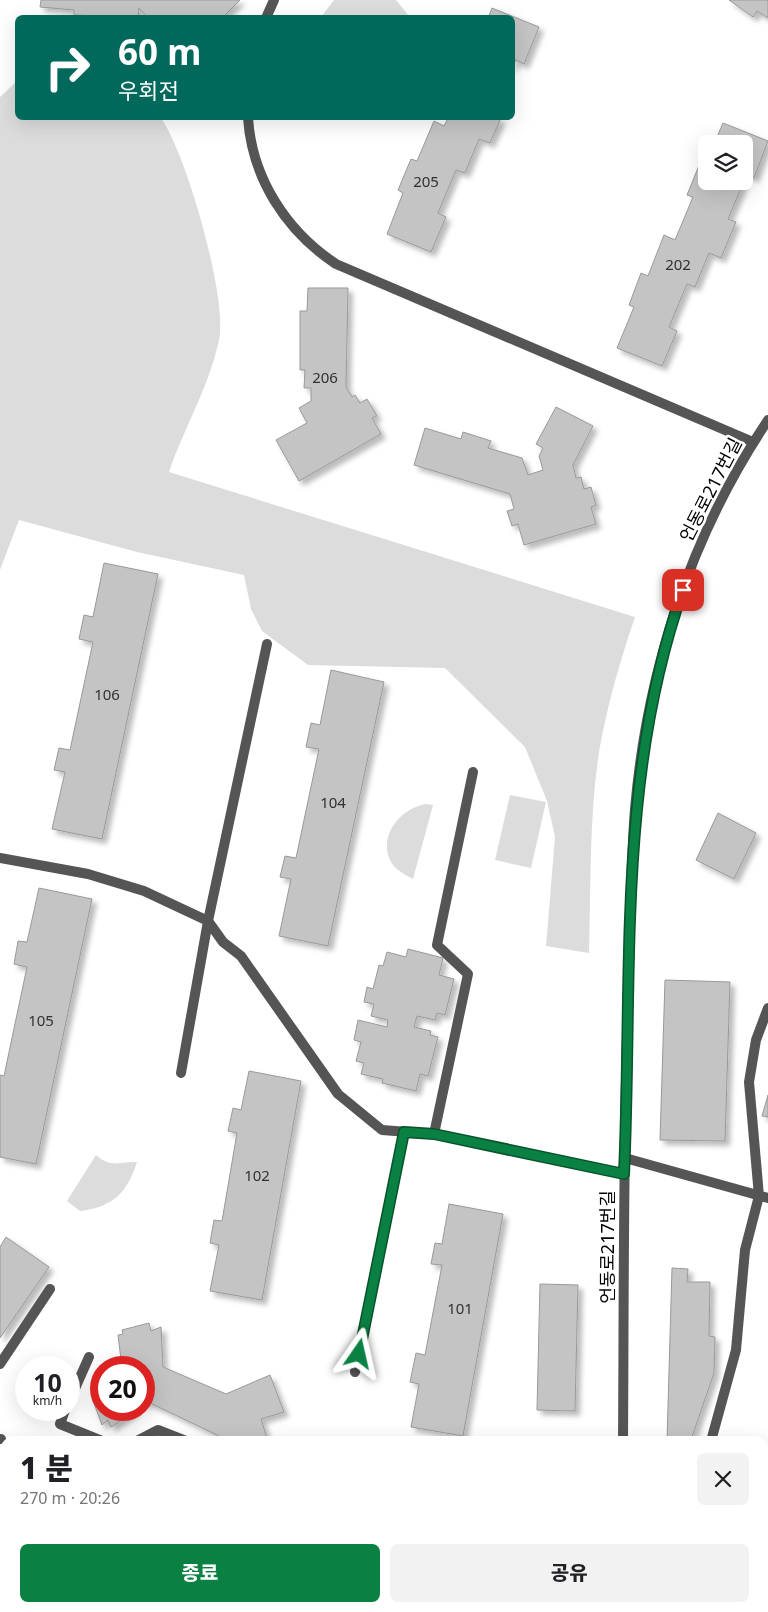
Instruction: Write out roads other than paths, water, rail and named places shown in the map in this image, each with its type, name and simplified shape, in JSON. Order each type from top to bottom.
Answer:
[{"type":"street","points":[[267,15],[274,0]]},
{"type":"street","points":[[248,120],[253,148],[274,202],[295,230],[312,247],[336,264],[753,442]]},
{"type":"street","name":"언동로217번길","points":[[622,1436],[626,1055],[634,830],[647,721],[658,670],[688,575],[705,532],[727,486],[768,420]]},
{"type":"street","points":[[181,1073],[208,922],[267,644]]},
{"type":"street","points":[[434,1134],[468,974],[438,945],[473,772]]},
{"type":"street","points":[[0,858],[88,874],[134,888],[208,922],[224,942],[241,956],[338,1094],[382,1130],[434,1134],[624,1174]]},
{"type":"street","points":[[712,1436],[736,1350],[745,1250],[764,1197],[749,1082],[756,1040],[768,1008]]},
{"type":"street","points":[[355,1372],[404,1132]]},
{"type":"street","points":[[625,1158],[764,1197]]},
{"type":"street","points":[[0,1364],[50,1289]]},
{"type":"street","points":[[80,1377],[89,1357]]},
{"type":"street","points":[[61,1421],[60,1424],[90,1436]]},
{"type":"street","points":[[147,1436],[158,1430],[173,1436]]}]
